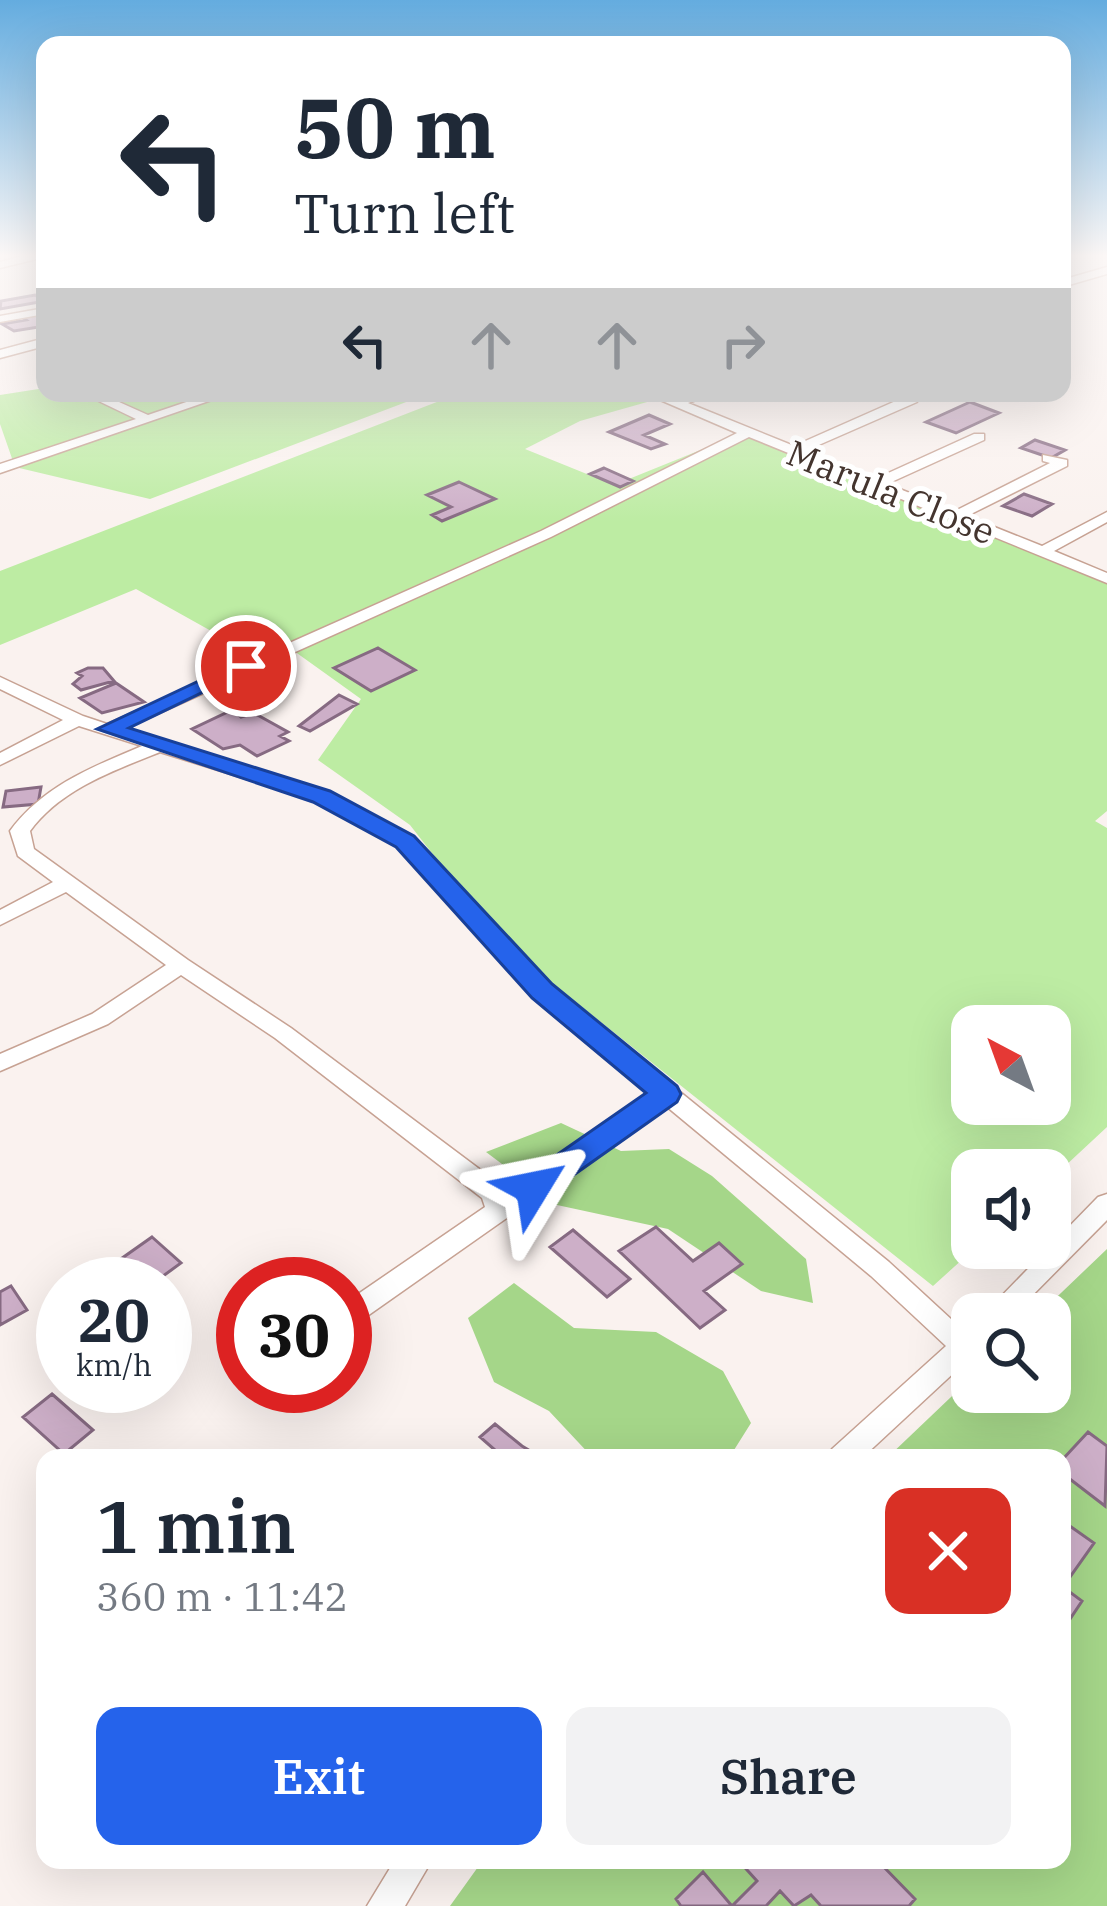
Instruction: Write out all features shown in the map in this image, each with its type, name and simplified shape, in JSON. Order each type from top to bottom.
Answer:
[{"type":"street","points":[[0,354],[36,344]]},
{"type":"street","points":[[108,402],[147,419]]},
{"type":"street","points":[[0,469],[199,402]]},
{"type":"street","name":"Marula Close","points":[[671,402],[1107,578]]},
{"type":"street","points":[[676,404],[682,402]]},
{"type":"street","points":[[791,452],[905,402]]},
{"type":"street","points":[[109,729],[546,534],[745,434]]},
{"type":"street","points":[[873,485],[979,437]]},
{"type":"street","points":[[954,517],[1062,463],[1048,458]]},
{"type":"street","points":[[1042,552],[1107,516]]},
{"type":"street","points":[[0,682],[77,720],[321,796],[405,841],[542,991],[951,1329]]},
{"type":"street","points":[[0,760],[77,720]]},
{"type":"street","points":[[155,747],[84,778],[31,814],[20,831],[25,851],[283,1033],[493,1193],[499,1211]]},
{"type":"street","points":[[0,918],[69,882]]},
{"type":"street","points":[[0,1063],[100,1019],[181,965]]},
{"type":"street","points":[[372,1299],[666,1094]]},
{"type":"street","points":[[1018,1293],[1107,1204]]},
{"type":"street","points":[[852,1449],[951,1359]]},
{"type":"street","points":[[385,1906],[409,1869]]},
{"type":"green space","points":[[36,389],[36,402],[406,402],[150,499],[15,467],[0,424],[0,395]]},
{"type":"green space","points":[[437,402],[647,402],[580,421],[525,449],[614,485],[740,434],[1107,583],[1107,811],[1095,821],[1107,828],[1107,1127],[1071,1160],[1071,1149],[951,1149],[952,1269],[933,1286],[553,984],[463,893],[410,825],[318,760],[361,699],[287,646],[238,646],[136,589],[0,645],[0,571]]},
{"type":"green space","points":[[561,1123],[621,1151],[669,1149],[712,1176],[806,1259],[813,1303],[761,1291],[668,1229],[557,1205],[486,1152]]},
{"type":"green space","points":[[1107,1249],[1107,1906],[450,1906],[477,1869],[1071,1869],[1071,1449],[896,1449],[951,1397],[951,1413],[1071,1413],[1071,1293],[1061,1293]]},
{"type":"green space","points":[[514,1283],[574,1328],[656,1332],[723,1371],[751,1423],[735,1449],[585,1449],[549,1411],[494,1382],[468,1318]]},
{"type":"building","points":[[970,402],[999,413],[956,433],[926,422]]},
{"type":"building","points":[[649,415],[670,424],[644,435],[665,444],[651,449],[609,432]]},
{"type":"building","points":[[1035,440],[1065,450],[1051,458],[1021,448]]},
{"type":"building","points":[[604,468],[633,481],[620,487],[590,474]]},
{"type":"building","points":[[459,482],[495,499],[442,521],[432,515],[451,507],[427,495]]},
{"type":"building","points":[[1024,494],[1052,504],[1032,516],[1003,506]]},
{"type":"building","points":[[378,648],[415,670],[371,691],[334,668]]},
{"type":"building","points":[[103,668],[114,681],[81,690],[73,684],[82,676],[77,673]]},
{"type":"building","points":[[116,683],[144,702],[102,713],[80,698]]},
{"type":"building","points":[[339,695],[357,704],[310,731],[299,726]]},
{"type":"building","points":[[232,710],[241,717],[254,713],[288,732],[280,736],[289,741],[257,756],[240,745],[223,749],[192,729]]},
{"type":"building","points":[[41,787],[38,804],[3,807],[6,791]]},
{"type":"building","points":[[656,1227],[693,1261],[719,1243],[742,1264],[704,1291],[725,1310],[700,1328],[619,1251]]},
{"type":"building","points":[[573,1230],[630,1279],[607,1297],[550,1247]]},
{"type":"building","points":[[152,1237],[174,1257],[124,1257]]},
{"type":"building","points":[[11,1286],[27,1310],[0,1325],[0,1292]]},
{"type":"building","points":[[36,1407],[36,1413],[74,1413],[93,1430],[70,1449],[58,1449],[23,1417]]},
{"type":"building","points":[[495,1424],[527,1449],[494,1449],[480,1437]]},
{"type":"building","points":[[1088,1432],[1107,1446],[1105,1506],[1071,1480],[1071,1450]]},
{"type":"building","points":[[1071,1527],[1094,1543],[1071,1576]]},
{"type":"building","points":[[1071,1593],[1082,1601],[1071,1618]]},
{"type":"building","points":[[746,1869],[886,1869],[915,1899],[909,1906],[821,1906],[811,1895],[794,1906],[780,1891],[766,1906],[732,1906],[757,1881]]},
{"type":"building","points":[[703,1872],[732,1906],[681,1906],[676,1899]]},
{"type":"route","points":[[246,666],[109,729],[321,796],[405,841],[542,991],[666,1094],[533,1188]]}]
